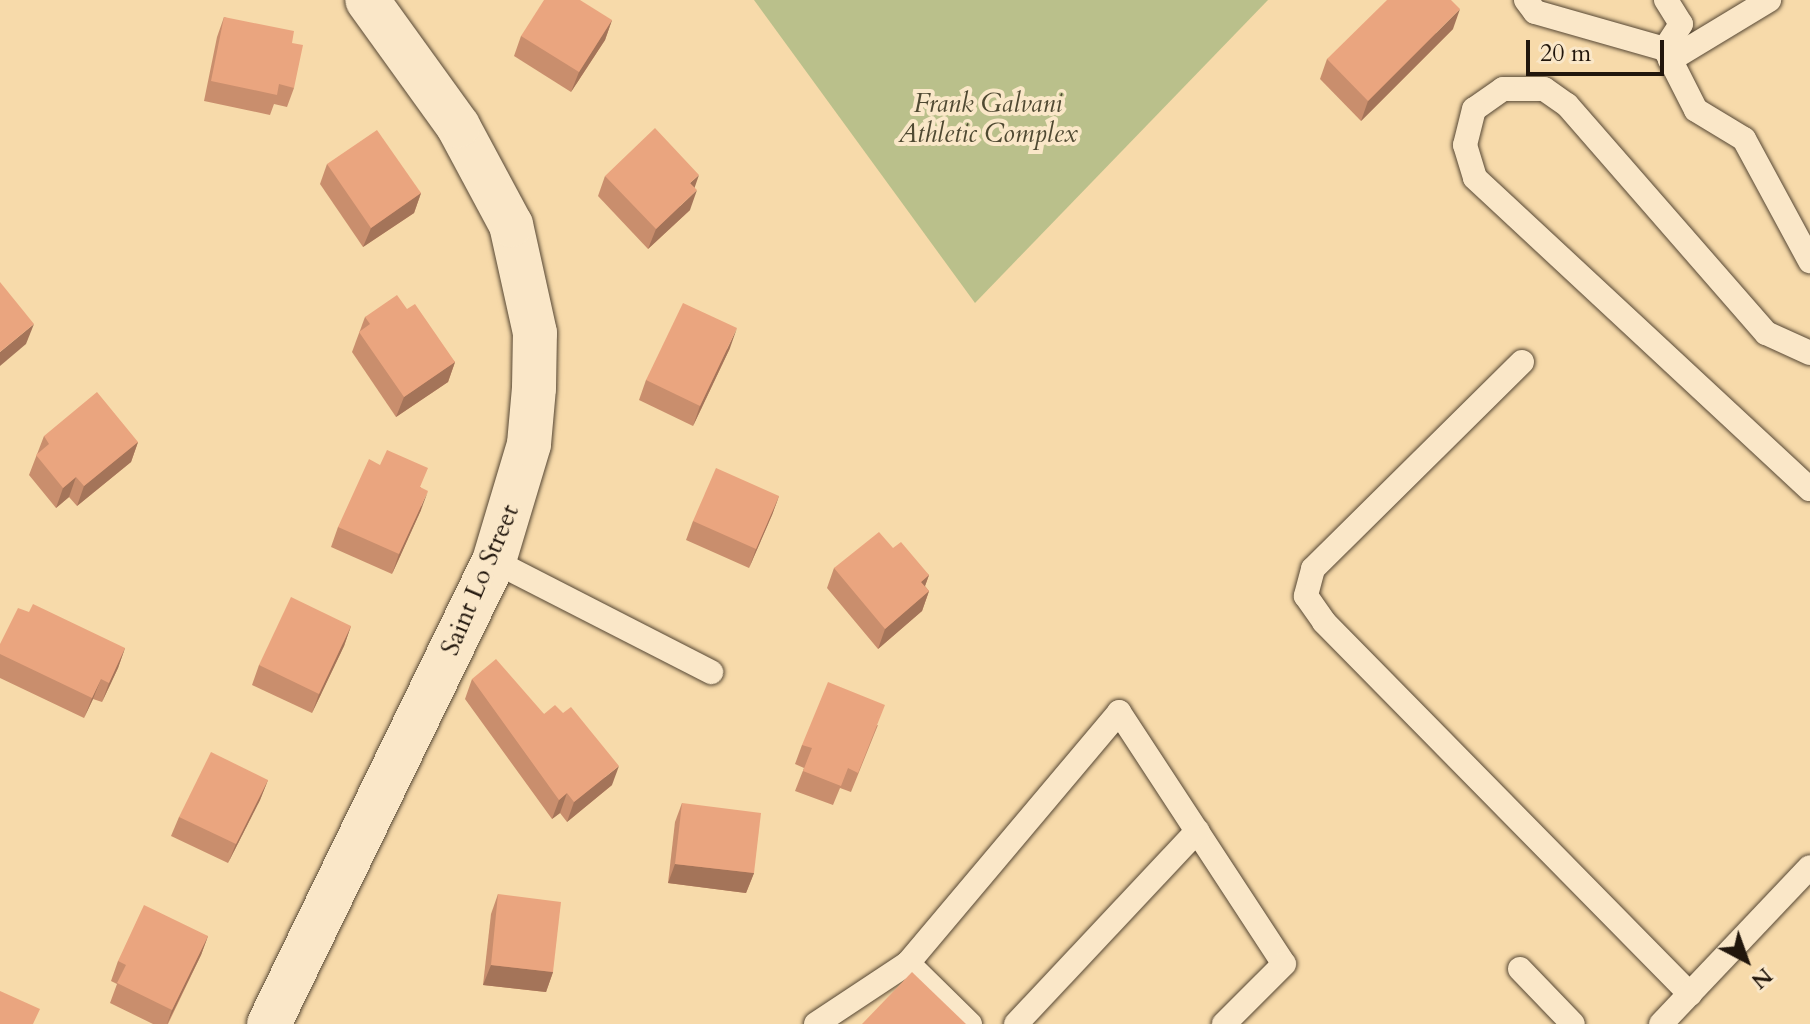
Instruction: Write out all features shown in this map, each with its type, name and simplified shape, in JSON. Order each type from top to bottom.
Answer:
[{"type":"street","name":"Saint Lo Street","points":[[269,1024],[494,561],[529,444],[535,333],[526,275],[488,174],[367,0]]},
{"type":"lane","points":[[1526,0],[1535,12],[1668,54],[1769,0]]},
{"type":"lane","points":[[1666,0],[1681,24],[1668,54],[1696,110],[1744,139],[1810,261]]},
{"type":"lane","points":[[1810,353],[1766,333],[1567,105],[1544,89],[1503,89],[1474,109],[1465,145],[1475,178],[1810,489]]},
{"type":"lane","points":[[1522,362],[1313,569],[1306,596],[1324,622],[1690,994]]},
{"type":"lane","points":[[494,561],[711,672]]},
{"type":"lane","points":[[816,1024],[908,963],[1119,712],[1284,964],[1224,1024]]},
{"type":"lane","points":[[1016,1024],[1197,831]]},
{"type":"lane","points":[[1661,1024],[1810,867]]},
{"type":"lane","points":[[908,963],[970,1024]]},
{"type":"lane","points":[[1520,969],[1573,1024]]},
{"type":"green space","name":"Frank Galvani Athletic Complex","points":[[754,0],[1268,0],[975,303]]},
{"type":"building","points":[[544,0],[580,0],[612,20],[579,72],[521,36]]},
{"type":"building","points":[[1387,0],[1451,0],[1460,9],[1368,101],[1327,59]]},
{"type":"building","points":[[224,17],[294,31],[292,43],[303,45],[294,88],[279,84],[277,95],[211,81]]},
{"type":"building","points":[[655,128],[699,175],[690,183],[697,190],[656,229],[605,176]]},
{"type":"building","points":[[377,130],[421,193],[371,228],[327,164]]},
{"type":"building","points":[[0,282],[34,324],[0,352]]},
{"type":"building","points":[[397,295],[407,309],[415,304],[455,362],[404,397],[359,332],[370,324],[365,317]]},
{"type":"building","points":[[683,303],[737,328],[700,406],[646,380]]},
{"type":"building","points":[[97,392],[138,442],[84,486],[76,477],[63,488],[36,455],[49,444],[44,436]]},
{"type":"building","points":[[387,450],[428,468],[420,487],[428,491],[399,554],[338,527],[369,459],[380,465]]},
{"type":"building","points":[[716,468],[779,496],[756,549],[693,521]]},
{"type":"building","points":[[879,532],[893,548],[901,542],[929,575],[921,582],[929,591],[885,629],[834,568]]},
{"type":"building","points":[[291,597],[351,626],[319,694],[259,665]]},
{"type":"building","points":[[33,604],[125,648],[109,683],[101,679],[92,698],[0,654],[0,644],[18,608],[29,612]]},
{"type":"building","points":[[496,659],[544,714],[555,705],[563,713],[571,707],[619,766],[574,802],[567,793],[559,800],[472,679]]},
{"type":"building","points":[[828,682],[885,705],[858,773],[848,768],[841,786],[803,771],[812,748],[802,745]]},
{"type":"building","points":[[211,752],[268,780],[236,844],[179,817]]},
{"type":"building","points":[[682,803],[761,813],[754,873],[675,864]]},
{"type":"building","points":[[498,894],[561,902],[553,972],[491,965]]},
{"type":"building","points":[[144,905],[208,936],[172,1010],[117,983],[126,965],[118,961]]},
{"type":"building","points":[[912,972],[966,1024],[862,1024]]},
{"type":"building","points":[[0,991],[40,1009],[33,1024],[0,1024]]}]
